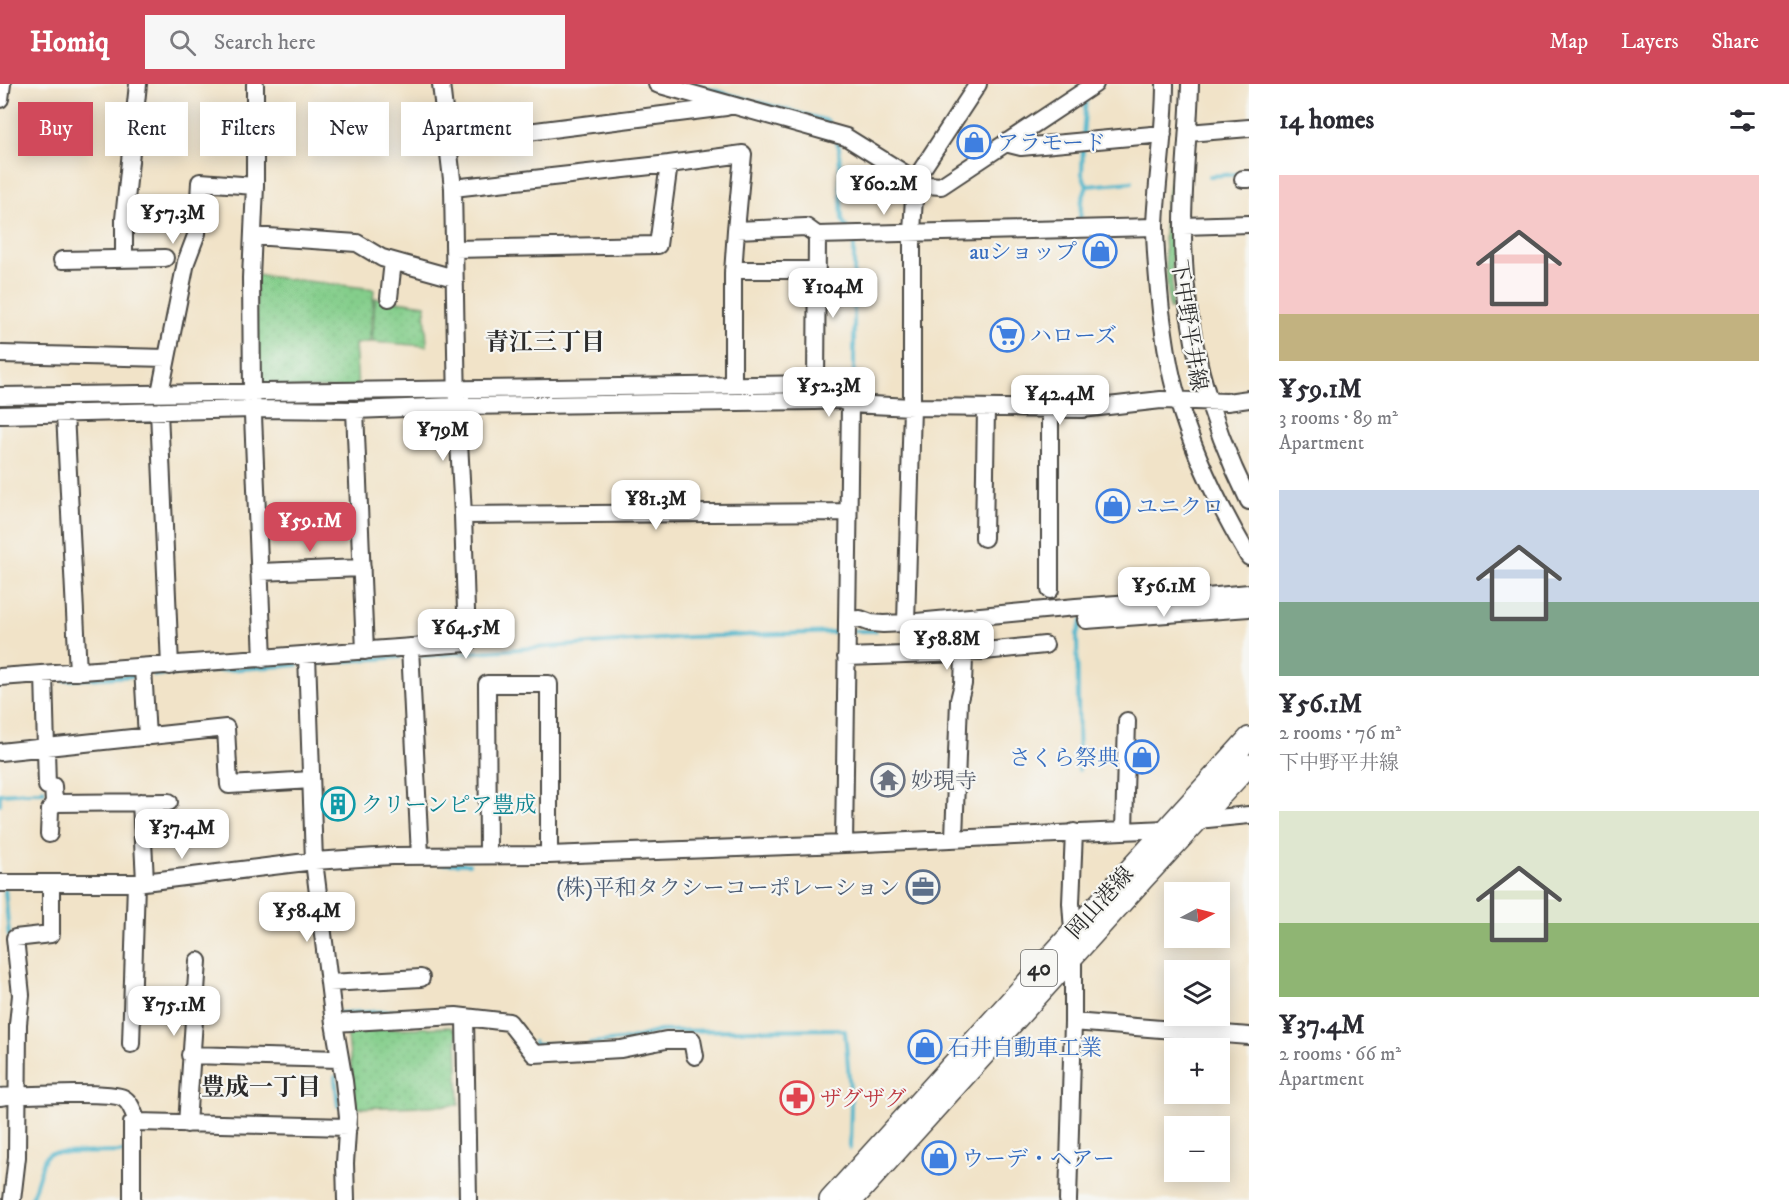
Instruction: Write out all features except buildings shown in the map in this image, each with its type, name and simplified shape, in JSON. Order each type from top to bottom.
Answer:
[{"type":"main road","name":"岡山港線","points":[[844,1197],[1073,931],[1249,738]]},
{"type":"main road","name":"岡山港線","points":[[844,1197],[1073,957],[1249,765]]},
{"type":"street","points":[[0,99],[2,84]]},
{"type":"street","points":[[124,259],[124,219],[138,84]]},
{"type":"street","points":[[255,84],[255,186],[251,278],[252,391],[263,659]]},
{"type":"street","points":[[441,84],[443,102]]},
{"type":"street","points":[[657,84],[846,137],[915,180],[927,185],[941,186],[1089,88]]},
{"type":"street","points":[[906,623],[912,406],[912,232],[915,180],[978,84]]},
{"type":"street","name":"下中野平井線","points":[[1165,84],[1155,227],[1157,280],[1164,330],[1178,400],[1194,448],[1215,496],[1249,557]]},
{"type":"street","name":"下中野平井線","points":[[1190,84],[1183,226],[1192,337],[1208,401],[1220,436],[1249,501]]},
{"type":"street","points":[[533,131],[736,105]]},
{"type":"street","points":[[1188,133],[1249,128]]},
{"type":"street","points":[[1005,143],[1021,147],[1163,134]]},
{"type":"street","points":[[453,188],[669,165],[743,154],[733,270],[734,385]]},
{"type":"street","points":[[0,677],[468,643],[456,398],[453,188],[450,156]]},
{"type":"street","points":[[454,249],[658,245],[669,165]]},
{"type":"street","points":[[160,393],[186,262],[197,232],[200,182],[255,186]]},
{"type":"street","points":[[1183,226],[1249,224]]},
{"type":"street","points":[[736,230],[806,227],[817,235],[1155,227]]},
{"type":"street","points":[[814,401],[817,235]]},
{"type":"street","points":[[253,236],[357,243],[382,258],[454,278]]},
{"type":"street","points":[[62,260],[165,258]]},
{"type":"street","points":[[389,298],[393,261]]},
{"type":"street","points":[[733,270],[816,270]]},
{"type":"street","points":[[0,354],[167,358]]},
{"type":"street","points":[[0,415],[253,409],[355,410],[456,398],[734,385],[816,384]]},
{"type":"street","points":[[0,396],[252,391],[456,398],[840,400],[850,404],[1050,409],[1084,409],[1161,400],[1227,402],[1249,399]]},
{"type":"street","points":[[844,844],[850,404]]},
{"type":"street","points":[[984,538],[986,408]]},
{"type":"street","points":[[1050,409],[1050,590]]},
{"type":"street","points":[[355,410],[365,651]]},
{"type":"street","points":[[159,411],[170,666]]},
{"type":"street","points":[[65,413],[78,672]]},
{"type":"street","points":[[463,515],[848,512]]},
{"type":"street","points":[[259,572],[362,568]]},
{"type":"street","points":[[847,620],[860,619],[883,624],[906,623],[1249,592]]},
{"type":"street","points":[[1086,620],[1249,608]]},
{"type":"street","points":[[954,838],[959,700],[963,684],[965,630]]},
{"type":"street","points":[[846,657],[964,653],[1046,645]]},
{"type":"street","points":[[410,647],[420,856]]},
{"type":"street","points":[[308,655],[315,866],[333,1017],[335,1058],[344,1081],[348,1127],[345,1163],[346,1200]]},
{"type":"street","points":[[143,668],[147,737]]},
{"type":"street","points":[[44,674],[47,786],[53,786],[54,803],[50,810],[49,834]]},
{"type":"street","points":[[488,855],[487,684],[549,684],[549,855]]},
{"type":"street","points":[[1124,830],[1127,722]]},
{"type":"street","points":[[0,752],[226,728],[229,785],[312,780]]},
{"type":"street","points":[[54,803],[169,801]]},
{"type":"street","points":[[131,1044],[141,802]]},
{"type":"street","points":[[1197,820],[1249,815]]},
{"type":"street","points":[[0,883],[51,887],[138,885],[392,856],[549,855],[1166,829]]},
{"type":"street","points":[[1068,1200],[1073,1022],[1071,903],[1074,832]]},
{"type":"street","points":[[12,1200],[17,1157],[8,1096],[21,995],[9,939],[51,934],[51,887]]},
{"type":"street","points":[[187,1120],[198,961]]},
{"type":"street","points":[[329,983],[421,978]]},
{"type":"street","points":[[333,1017],[456,1016],[509,1022],[534,1054],[621,1049],[666,1040],[692,1040],[695,1056]]},
{"type":"street","points":[[465,1017],[468,1200]]},
{"type":"street","points":[[1073,1022],[1249,1036]]},
{"type":"street","points":[[190,1055],[335,1058]]},
{"type":"street","points":[[8,1096],[72,1094],[122,1097],[128,1102],[136,1119]]},
{"type":"street","points":[[132,1200],[132,1123],[136,1119],[348,1127]]},
{"type":"green space","points":[[1172,169],[1175,169],[1172,309],[1169,309],[1164,239],[1165,210]]},
{"type":"green space","points":[[256,275],[374,289],[370,342],[355,344],[358,388],[262,388],[257,383]]},
{"type":"green space","points":[[375,298],[425,305],[427,346],[372,342]]},
{"type":"green space","points":[[450,1027],[457,1035],[459,1105],[356,1108],[347,1030]]},
{"type":"waterway","points":[[691,84],[828,121],[830,126]]},
{"type":"waterway","points":[[1083,137],[1086,97]]},
{"type":"waterway","points":[[835,139],[839,147],[842,220],[847,228]]},
{"type":"waterway","points":[[1080,223],[1081,203],[1087,186],[1082,174],[1083,145]]},
{"type":"waterway","points":[[1210,176],[1239,174]]},
{"type":"waterway","points":[[1087,186],[1132,182]]},
{"type":"waterway","points":[[854,240],[854,389]]},
{"type":"waterway","points":[[821,392],[854,389],[856,399]]},
{"type":"waterway","points":[[732,394],[803,393]]},
{"type":"waterway","points":[[301,401],[429,399]]},
{"type":"waterway","points":[[0,406],[126,404]]},
{"type":"waterway","points":[[1079,770],[1077,634],[1082,621]]},
{"type":"waterway","points":[[854,631],[875,631]]},
{"type":"waterway","points":[[422,656],[688,637],[840,632]]},
{"type":"waterway","points":[[318,663],[400,657]]},
{"type":"waterway","points":[[154,675],[297,665]]},
{"type":"waterway","points":[[65,680],[134,676]]},
{"type":"waterway","points":[[0,804],[0,794],[44,791],[43,789]]},
{"type":"waterway","points":[[440,864],[469,864]]},
{"type":"waterway","points":[[5,889],[9,936]]},
{"type":"waterway","points":[[338,1013],[426,1010]]},
{"type":"waterway","points":[[590,1043],[630,1039],[660,1031],[837,1029],[845,1031],[851,1102],[850,1148]]},
{"type":"waterway","points":[[534,1042],[536,1045],[567,1044]]},
{"type":"waterway","points":[[335,1077],[338,1106]]},
{"type":"waterway","points":[[31,1200],[45,1157],[50,1153],[126,1152]]},
{"type":"place","name":"アラモード","points":[[974,142]]},
{"type":"place","name":"auショップ","points":[[1100,251]]},
{"type":"place","name":"ハローズ","points":[[1007,335]]},
{"type":"place","name":"ユニクロ","points":[[1113,506]]},
{"type":"place","name":"さくら祭典","points":[[1142,757]]},
{"type":"place","name":"妙現寺","points":[[888,780]]},
{"type":"place","name":"クリーンピア豊成","points":[[338,804]]},
{"type":"place","name":"(株)平和タクシーコーポレーション","points":[[923,887]]},
{"type":"place","name":"石井自動車工業","points":[[925,1047]]},
{"type":"place","name":"ザグザグ","points":[[797,1098]]},
{"type":"place","name":"ウーデ・ヘアー","points":[[939,1158]]},
{"type":"district","name":"青江三丁目","points":[[545,342]]},
{"type":"district","name":"豊成一丁目","points":[[261,1087]]}]
